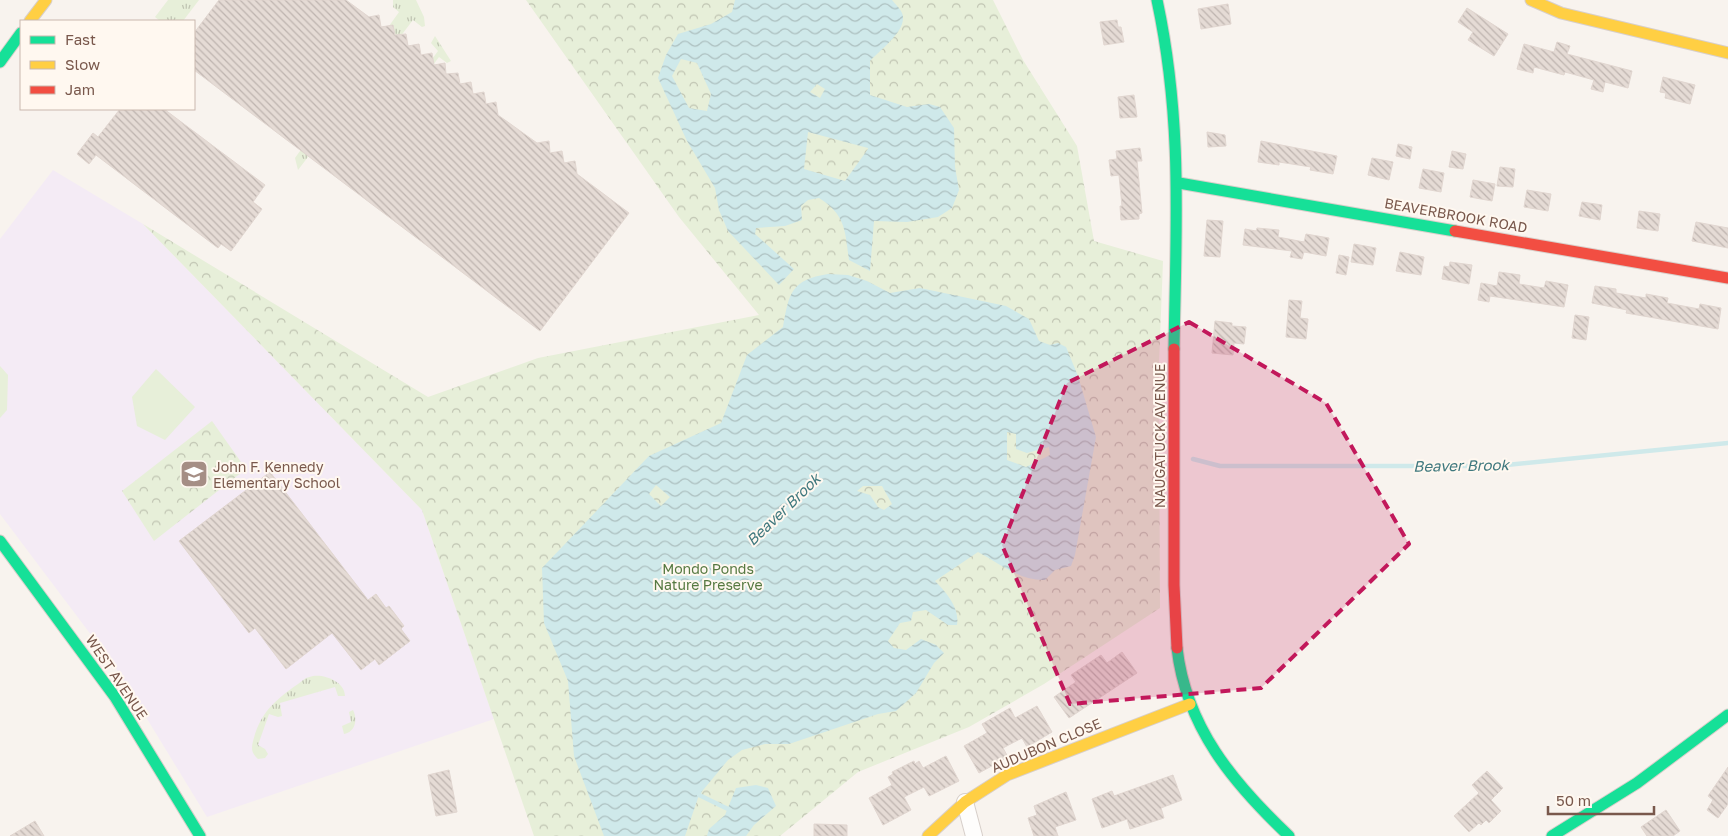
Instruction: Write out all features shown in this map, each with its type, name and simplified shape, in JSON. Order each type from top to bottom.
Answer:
[{"type":"street","points":[[31,20],[46,0]]},
{"type":"street","name":"NAUGATUCK AVENUE","points":[[1156,0],[1173,97],[1179,183],[1174,353],[1175,612],[1178,655],[1197,724],[1220,763],[1238,786],[1289,836]]},
{"type":"street","points":[[1531,0],[1561,12],[1728,52]]},
{"type":"street","points":[[0,62],[20,34]]},
{"type":"street","name":"BEAVERBROOK ROAD","points":[[1179,183],[1728,278]]},
{"type":"street","name":"WEST AVENUE","points":[[0,541],[115,697],[200,836]]},
{"type":"street","name":"AUDUBON CLOSE","points":[[928,836],[966,802],[994,782],[1028,765],[1190,704]]},
{"type":"street","points":[[1552,836],[1643,778],[1728,715]]},
{"type":"street","points":[[966,802],[974,836]]},
{"type":"highlighted area","points":[[1189,322],[1326,403],[1409,544],[1261,688],[1070,704],[1002,545],[1067,383]]},
{"type":"shaded area","name":"John F. Kennedy Elementary School","points":[[53,170],[143,224],[422,510],[494,719],[207,817],[116,668],[0,514],[0,239]]},
{"type":"green space","points":[[168,0],[199,0],[184,20],[159,20],[155,17]]},
{"type":"green space","points":[[393,0],[416,0],[424,17],[425,26],[422,27],[413,20],[298,170],[295,158],[399,12],[393,7]]},
{"type":"green space","name":"Mondo Ponds Nature Preserve","points":[[526,0],[993,0],[1023,60],[1077,146],[1094,241],[1163,261],[1159,365],[1160,608],[1044,684],[969,727],[858,772],[780,836],[534,836],[422,510],[143,224],[428,397],[538,358],[759,315],[679,217]]},
{"type":"green space","points":[[435,36],[451,61],[447,63],[439,57],[355,169],[353,167],[438,51],[431,43]]},
{"type":"green space","points":[[0,366],[8,375],[7,410],[0,418]]},
{"type":"green space","points":[[156,369],[195,407],[165,440],[137,426],[132,397]]},
{"type":"green space","points":[[212,421],[246,469],[154,541],[122,491]]},
{"type":"green space","points":[[323,676],[334,680],[342,687],[345,696],[338,696],[335,687],[280,703],[282,716],[278,717],[269,714],[258,745],[265,749],[268,754],[265,758],[258,759],[253,753],[252,745],[259,724],[269,708],[306,678]]},
{"type":"green space","points":[[353,710],[355,721],[353,728],[344,734],[342,726],[351,722],[349,712]]},
{"type":"water","points":[[735,0],[892,0],[901,11],[903,19],[898,32],[870,61],[870,95],[907,107],[929,104],[940,107],[954,128],[955,167],[959,190],[952,208],[938,217],[907,222],[874,221],[870,271],[849,260],[843,225],[835,211],[819,198],[808,200],[801,206],[802,220],[785,226],[756,228],[755,234],[794,269],[779,285],[728,231],[719,210],[715,188],[687,141],[658,78],[666,55],[678,34],[711,24],[732,12]],"holes":[[[681,59],[697,63],[711,94],[707,111],[689,108],[672,76]],[[817,84],[825,89],[820,98],[810,92]],[[808,132],[868,148],[845,181],[804,169]]]},
{"type":"water","points":[[828,274],[848,275],[867,281],[890,293],[920,288],[1006,306],[1029,319],[1039,341],[1050,345],[1058,343],[1066,347],[1078,376],[1096,437],[1075,555],[1071,566],[1055,570],[1045,580],[1036,580],[1018,574],[978,552],[935,581],[948,595],[954,607],[957,625],[948,625],[926,610],[913,612],[911,621],[900,623],[888,641],[894,648],[906,650],[921,639],[936,645],[944,653],[934,663],[916,693],[896,711],[878,714],[789,744],[765,744],[742,750],[728,760],[699,795],[685,836],[604,836],[574,756],[568,681],[544,623],[542,568],[649,456],[721,423],[747,355],[783,327],[787,305],[794,290],[799,284]],"holes":[[[1007,432],[1016,434],[1016,449],[1027,453],[1049,447],[1050,455],[1026,467],[1007,460]],[[656,485],[670,497],[661,506],[649,494]],[[863,486],[882,486],[892,504],[884,510],[878,507],[870,495],[857,491]]]},
{"type":"water","points":[[756,785],[768,788],[776,806],[754,825],[746,836],[707,836],[709,829],[725,815],[736,788]]},
{"type":"building","points":[[219,0],[346,0],[369,17],[379,15],[381,27],[393,25],[395,35],[406,34],[408,46],[419,44],[421,55],[432,53],[434,65],[445,63],[446,74],[458,73],[460,84],[471,82],[473,94],[484,92],[486,104],[496,102],[498,115],[537,143],[549,141],[550,153],[562,151],[564,163],[575,161],[577,174],[629,213],[540,331],[195,71],[195,32]]},
{"type":"building","points":[[1228,4],[1231,24],[1201,29],[1198,9]]},
{"type":"building","points":[[1467,8],[1508,34],[1494,56],[1468,40],[1473,32],[1458,22]]},
{"type":"building","points":[[1117,20],[1118,27],[1121,27],[1124,42],[1104,45],[1100,22]]},
{"type":"building","points":[[1557,42],[1570,46],[1567,54],[1632,71],[1628,88],[1605,82],[1603,92],[1591,89],[1594,80],[1565,72],[1564,75],[1534,67],[1533,73],[1517,69],[1524,44],[1554,52]]},
{"type":"building","points":[[1663,77],[1695,85],[1690,104],[1665,98],[1666,93],[1660,92]]},
{"type":"building","points":[[1134,95],[1137,117],[1120,118],[1118,97]]},
{"type":"building","points":[[119,110],[165,110],[265,185],[253,202],[262,209],[231,251],[221,244],[218,248],[96,155],[89,164],[77,154],[93,133],[98,137]]},
{"type":"building","points":[[1207,132],[1225,135],[1226,146],[1208,147]]},
{"type":"building","points":[[1261,141],[1337,156],[1333,174],[1310,170],[1311,167],[1279,162],[1279,165],[1258,162]]},
{"type":"building","points":[[1398,144],[1412,147],[1410,159],[1396,156]]},
{"type":"building","points":[[1140,148],[1142,161],[1137,161],[1142,213],[1139,214],[1139,219],[1121,220],[1120,206],[1122,206],[1119,175],[1111,176],[1109,160],[1117,159],[1116,151]]},
{"type":"building","points":[[1452,151],[1466,154],[1463,169],[1449,167]]},
{"type":"building","points":[[1372,158],[1393,162],[1389,180],[1368,175]]},
{"type":"building","points":[[1500,167],[1515,169],[1513,187],[1497,186]]},
{"type":"building","points":[[1423,169],[1444,173],[1441,192],[1419,188]]},
{"type":"building","points":[[1473,180],[1495,184],[1492,201],[1470,197]]},
{"type":"building","points":[[1527,190],[1551,194],[1548,211],[1524,207]]},
{"type":"building","points":[[1582,202],[1602,205],[1600,220],[1579,216]]},
{"type":"building","points":[[1639,211],[1660,214],[1658,231],[1637,228]]},
{"type":"building","points":[[1207,220],[1223,221],[1220,257],[1204,256]]},
{"type":"building","points":[[1696,222],[1728,228],[1728,248],[1692,241]]},
{"type":"building","points":[[1257,228],[1279,230],[1278,237],[1304,242],[1306,234],[1329,238],[1326,256],[1304,252],[1302,259],[1290,257],[1292,251],[1243,245],[1245,229],[1256,231]]},
{"type":"building","points":[[1354,244],[1376,248],[1373,265],[1351,262]]},
{"type":"building","points":[[1400,252],[1424,257],[1421,275],[1396,271]]},
{"type":"building","points":[[1339,255],[1349,257],[1346,275],[1336,273]]},
{"type":"building","points":[[1450,262],[1472,265],[1469,284],[1442,279],[1444,266],[1449,267]]},
{"type":"building","points":[[1499,272],[1520,275],[1519,284],[1544,288],[1546,281],[1568,285],[1564,307],[1490,296],[1489,302],[1478,300],[1481,283],[1497,286]]},
{"type":"building","points":[[1595,286],[1616,289],[1616,293],[1646,298],[1646,294],[1668,298],[1667,303],[1699,309],[1700,304],[1721,308],[1718,329],[1626,313],[1627,310],[1592,303]]},
{"type":"building","points":[[1289,300],[1302,301],[1300,318],[1308,319],[1306,339],[1286,337]]},
{"type":"building","points":[[1575,315],[1589,317],[1586,340],[1572,338]]},
{"type":"building","points":[[1215,321],[1232,323],[1232,326],[1246,327],[1244,344],[1234,343],[1233,355],[1212,353]]},
{"type":"building","points":[[270,472],[368,600],[376,594],[386,608],[389,606],[404,626],[401,629],[410,641],[379,665],[375,659],[361,670],[332,633],[286,669],[255,628],[249,633],[179,541]]},
{"type":"building","points":[[1122,652],[1137,673],[1069,718],[1054,697],[1076,682],[1071,675],[1101,655],[1107,663]]},
{"type":"building","points":[[1037,706],[1052,732],[1027,747],[1022,738],[1003,748],[1008,757],[979,773],[964,746],[987,733],[982,724],[1010,708],[1015,718]]},
{"type":"building","points":[[946,756],[959,781],[929,796],[924,787],[904,797],[911,810],[883,825],[869,798],[892,785],[888,777],[893,774],[892,772],[914,761],[915,764],[919,761],[923,768]]},
{"type":"building","points":[[1728,767],[1728,804],[1718,818],[1707,810],[1713,800],[1708,796]]},
{"type":"building","points":[[449,770],[457,812],[436,816],[428,775]]},
{"type":"building","points":[[1487,771],[1503,788],[1491,800],[1501,811],[1489,823],[1486,820],[1481,825],[1479,823],[1469,832],[1454,816],[1479,793],[1472,785]]},
{"type":"building","points":[[1173,775],[1182,800],[1161,808],[1164,818],[1130,829],[1127,819],[1102,828],[1092,799],[1112,791],[1114,796]]},
{"type":"building","points":[[1066,792],[1076,820],[1055,827],[1058,836],[1034,836],[1028,818],[1037,815],[1034,806]]},
{"type":"building","points":[[1666,810],[1680,831],[1673,836],[1647,836],[1641,827]]},
{"type":"building","points":[[35,821],[44,836],[10,836]]},
{"type":"building","points":[[814,824],[847,825],[847,836],[814,836]]},
{"type":"waterway","name":"Beaver Brook","points":[[1193,459],[1220,466],[1497,466],[1728,443]]},
{"type":"waterway","name":"Beaver Brook","points":[[699,790],[699,795],[730,810],[729,813]]},
{"type":"traffic: fast","points":[[1157,0],[1171,88],[1174,131],[1176,174],[1174,349]]},
{"type":"traffic: fast","points":[[0,62],[20,34]]},
{"type":"traffic: fast","points":[[1179,183],[1455,231]]},
{"type":"traffic: fast","points":[[0,541],[115,697],[200,836]]},
{"type":"traffic: fast","points":[[1177,648],[1182,677],[1190,703],[1215,752],[1249,795],[1289,836]]},
{"type":"traffic: fast","points":[[1552,836],[1637,783],[1728,715]]},
{"type":"traffic: slow","points":[[31,20],[46,0]]},
{"type":"traffic: slow","points":[[1531,0],[1561,13],[1728,53]]},
{"type":"traffic: slow","points":[[928,836],[965,802],[1007,775],[1190,704]]},
{"type":"traffic: jam","points":[[1455,231],[1728,278]]},
{"type":"traffic: jam","points":[[1174,349],[1174,585],[1177,648]]},
{"type":"place","name":"John F. Kennedy Elementary School","points":[[194,474]]}]
